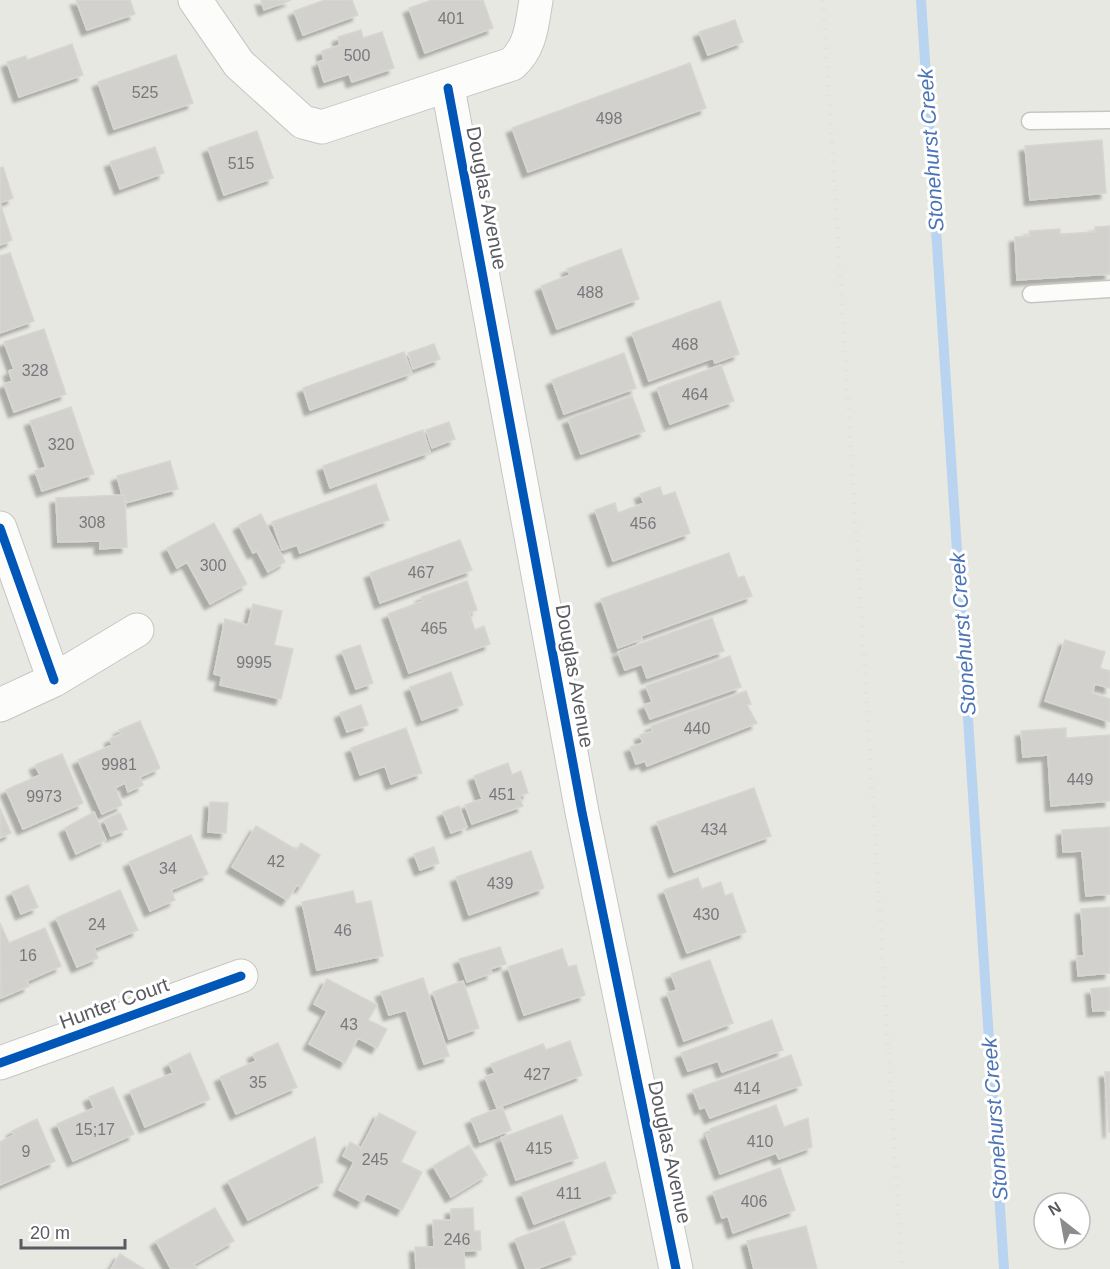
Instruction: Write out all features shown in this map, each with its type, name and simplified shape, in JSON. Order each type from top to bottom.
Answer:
[{"type":"street","points":[[195,0],[239,64],[303,122],[322,126],[448,87],[512,64],[524,53],[531,32],[536,0]]},
{"type":"street","name":"Douglas Avenue","points":[[448,87],[582,812],[676,1269]]},
{"type":"street","points":[[0,528],[54,680]]},
{"type":"street","points":[[0,705],[54,680],[137,630]]},
{"type":"street","name":"Hunter Court","points":[[0,1063],[241,976]]},
{"type":"lane","points":[[1030,122],[1110,120]]},
{"type":"lane","points":[[1031,294],[1110,289]]},
{"type":"building","points":[[76,0],[130,0],[135,14],[87,30]]},
{"type":"building","points":[[261,0],[291,0],[264,10]]},
{"type":"building","points":[[325,0],[352,0],[358,15],[303,35],[294,11]]},
{"type":"building","points":[[432,0],[483,0],[493,28],[425,53],[409,8]]},
{"type":"building","points":[[735,20],[743,42],[708,55],[699,32]]},
{"type":"building","points":[[361,30],[363,38],[382,32],[394,68],[352,82],[349,74],[324,82],[318,62],[324,60],[322,51],[340,45],[338,37]]},
{"type":"building","points":[[72,44],[83,75],[19,97],[7,62],[26,56],[27,60]]},
{"type":"building","points":[[176,55],[193,103],[114,129],[98,82]]},
{"type":"building","points":[[690,63],[706,108],[528,172],[512,128]]},
{"type":"building","points":[[257,131],[273,178],[224,195],[208,148]]},
{"type":"building","points":[[1102,140],[1106,193],[1030,200],[1025,146]]},
{"type":"building","points":[[155,147],[164,173],[120,189],[110,162]]},
{"type":"building","points":[[3,167],[13,198],[0,203],[0,168]]},
{"type":"building","points":[[0,203],[12,240],[0,245]]},
{"type":"building","points":[[1110,226],[1110,274],[1017,280],[1015,237],[1030,236],[1029,231],[1060,229],[1060,234],[1095,232],[1095,227]]},
{"type":"building","points":[[621,249],[639,299],[557,329],[541,286],[570,275],[567,269]]},
{"type":"building","points":[[10,253],[34,321],[0,333],[0,256]]},
{"type":"building","points":[[720,301],[739,354],[715,363],[713,358],[649,381],[632,333]]},
{"type":"building","points":[[44,329],[66,394],[14,412],[4,384],[12,381],[9,371],[14,369],[4,342]]},
{"type":"building","points":[[434,344],[440,359],[413,369],[408,353]]},
{"type":"building","points":[[404,352],[412,373],[310,410],[303,388]]},
{"type":"building","points":[[624,353],[636,388],[564,414],[552,380]]},
{"type":"building","points":[[721,365],[734,401],[670,424],[657,388]]},
{"type":"building","points":[[632,396],[645,431],[581,454],[568,419]]},
{"type":"building","points":[[71,407],[94,474],[42,491],[35,471],[46,467],[30,421]]},
{"type":"building","points":[[449,422],[455,439],[432,448],[426,430]]},
{"type":"building","points":[[423,430],[430,452],[330,488],[323,466]]},
{"type":"building","points":[[170,461],[178,489],[125,503],[125,495],[122,495],[117,476]]},
{"type":"building","points":[[376,484],[389,520],[300,553],[297,545],[282,550],[272,522]]},
{"type":"building","points":[[660,487],[663,496],[675,492],[690,533],[613,561],[595,510],[615,503],[618,513],[644,503],[640,494]]},
{"type":"building","points":[[125,495],[127,547],[100,549],[100,541],[58,542],[56,498]]},
{"type":"building","points":[[261,514],[285,562],[268,572],[257,551],[253,553],[239,525]]},
{"type":"building","points":[[214,523],[247,584],[210,604],[187,562],[177,568],[167,548]]},
{"type":"building","points":[[460,540],[472,570],[380,603],[370,573]]},
{"type":"building","points":[[729,553],[738,578],[744,576],[752,596],[641,636],[642,639],[618,648],[601,599]]},
{"type":"building","points":[[467,581],[477,610],[469,613],[475,630],[484,626],[490,644],[409,673],[388,614],[423,601],[421,597]]},
{"type":"building","points":[[253,604],[282,611],[274,645],[293,649],[281,699],[220,685],[222,676],[214,674],[225,619],[248,625]]},
{"type":"building","points":[[712,618],[724,651],[647,678],[642,664],[625,670],[618,652]]},
{"type":"building","points":[[1065,640],[1105,652],[1100,668],[1110,671],[1110,688],[1095,684],[1092,693],[1110,699],[1110,722],[1045,701]]},
{"type":"building","points":[[360,645],[373,683],[356,689],[342,651]]},
{"type":"building","points":[[730,656],[741,687],[650,719],[644,705],[652,702],[646,686]]},
{"type":"building","points":[[451,672],[463,705],[422,720],[410,687]]},
{"type":"building","points":[[746,691],[751,704],[747,705],[757,723],[647,766],[645,761],[636,764],[630,747],[643,743],[640,735],[653,731],[651,726]]},
{"type":"building","points":[[361,705],[368,725],[347,732],[340,713]]},
{"type":"building","points":[[140,721],[160,768],[140,777],[143,785],[128,792],[125,783],[115,788],[122,805],[102,814],[78,760],[112,745],[110,739],[121,734],[119,730]]},
{"type":"building","points":[[406,728],[422,773],[391,784],[385,766],[360,775],[351,748]]},
{"type":"building","points":[[1066,728],[1066,738],[1110,735],[1110,801],[1051,806],[1048,755],[1023,757],[1021,731]]},
{"type":"building","points":[[62,754],[83,803],[23,829],[6,790],[40,775],[35,765]]},
{"type":"building","points":[[508,763],[512,775],[521,771],[528,793],[519,796],[523,806],[472,824],[465,805],[482,799],[474,776]]},
{"type":"building","points":[[754,788],[771,836],[674,872],[657,822]]},
{"type":"building","points":[[210,802],[228,803],[226,833],[208,832]]},
{"type":"building","points":[[459,806],[467,827],[451,833],[443,812]]},
{"type":"building","points":[[0,808],[11,833],[0,838]]},
{"type":"building","points":[[94,812],[106,840],[76,854],[65,828]]},
{"type":"building","points":[[120,813],[127,829],[111,836],[104,820]]},
{"type":"building","points":[[256,826],[297,850],[301,843],[320,855],[301,887],[297,885],[287,900],[232,867]]},
{"type":"building","points":[[1110,827],[1110,894],[1086,896],[1082,851],[1063,852],[1062,830]]},
{"type":"building","points":[[191,835],[208,874],[171,890],[175,900],[150,911],[129,862]]},
{"type":"building","points":[[434,847],[439,863],[420,870],[414,854]]},
{"type":"building","points":[[531,851],[544,888],[469,915],[456,877]]},
{"type":"building","points":[[698,878],[702,889],[721,882],[725,896],[732,893],[746,932],[687,953],[664,890]]},
{"type":"building","points":[[28,885],[38,907],[21,914],[12,892]]},
{"type":"building","points":[[120,890],[138,930],[94,948],[98,958],[77,967],[56,918]]},
{"type":"building","points":[[353,891],[356,904],[371,901],[383,956],[317,970],[302,902]]},
{"type":"building","points":[[1110,907],[1110,973],[1078,976],[1077,956],[1084,956],[1081,909]]},
{"type":"building","points":[[0,923],[9,943],[45,928],[61,966],[27,981],[29,986],[1,998]]},
{"type":"building","points":[[500,947],[506,964],[490,969],[492,973],[467,982],[459,959]]},
{"type":"building","points":[[562,949],[568,967],[576,965],[585,995],[524,1015],[508,967]]},
{"type":"building","points":[[710,960],[733,1023],[684,1041],[667,993],[677,990],[671,974]]},
{"type":"building","points":[[423,978],[449,1056],[424,1064],[406,1010],[389,1015],[381,992]]},
{"type":"building","points":[[327,979],[377,1005],[368,1020],[387,1029],[377,1048],[358,1038],[345,1063],[309,1044],[327,1011],[314,1004]]},
{"type":"building","points":[[463,981],[479,1028],[449,1039],[433,992]]},
{"type":"building","points":[[1110,987],[1110,1010],[1093,1011],[1091,989]]},
{"type":"building","points":[[772,1020],[783,1050],[722,1072],[718,1061],[688,1071],[681,1053]]},
{"type":"building","points":[[570,1041],[582,1075],[497,1108],[485,1077],[495,1073],[491,1064],[543,1044],[546,1050]]},
{"type":"building","points":[[278,1043],[297,1087],[236,1114],[220,1077],[256,1061],[253,1054]]},
{"type":"building","points":[[190,1053],[210,1099],[145,1127],[130,1091],[173,1073],[169,1063]]},
{"type":"building","points":[[791,1055],[802,1085],[710,1118],[705,1107],[700,1109],[693,1090]]},
{"type":"building","points":[[1105,1072],[1110,1072],[1110,1132],[1109,1132]]},
{"type":"building","points":[[113,1087],[134,1134],[73,1161],[57,1124],[94,1108],[89,1097]]},
{"type":"building","points":[[776,1105],[784,1127],[808,1118],[812,1147],[779,1159],[776,1153],[720,1174],[706,1135],[711,1133],[710,1129]]},
{"type":"building","points":[[502,1107],[511,1130],[480,1142],[471,1119]]},
{"type":"building","points":[[379,1113],[416,1132],[401,1162],[422,1172],[402,1210],[367,1193],[362,1202],[339,1190],[354,1162],[343,1156],[350,1142],[361,1148]]},
{"type":"building","points":[[562,1115],[578,1158],[516,1180],[501,1138]]},
{"type":"building","points":[[37,1119],[55,1161],[0,1185],[0,1142],[14,1135],[12,1131]]},
{"type":"building","points":[[315,1137],[323,1182],[248,1220],[228,1181]]},
{"type":"building","points":[[469,1145],[487,1175],[451,1197],[433,1166]]},
{"type":"building","points":[[605,1162],[616,1193],[534,1224],[522,1193]]},
{"type":"building","points":[[780,1168],[795,1210],[733,1233],[728,1216],[722,1218],[713,1192]]},
{"type":"building","points":[[215,1208],[234,1241],[194,1264],[197,1269],[171,1269],[156,1241]]},
{"type":"building","points":[[473,1208],[474,1231],[480,1231],[481,1250],[464,1251],[465,1269],[416,1269],[415,1247],[434,1247],[433,1220],[451,1220],[451,1209]]},
{"type":"building","points":[[564,1221],[576,1254],[536,1269],[526,1269],[515,1239]]},
{"type":"building","points":[[806,1226],[817,1269],[754,1269],[747,1241]]},
{"type":"building","points":[[120,1254],[144,1269],[111,1269]]},
{"type":"waterway","name":"Stonehurst Creek","points":[[921,0],[1004,1269]]},
{"type":"railway","points":[[823,0],[902,1269]]},
{"type":"cycle path","points":[[448,88],[582,812],[676,1269]]},
{"type":"cycle path","points":[[0,528],[54,680]]},
{"type":"cycle path","points":[[0,1063],[241,976]]}]
